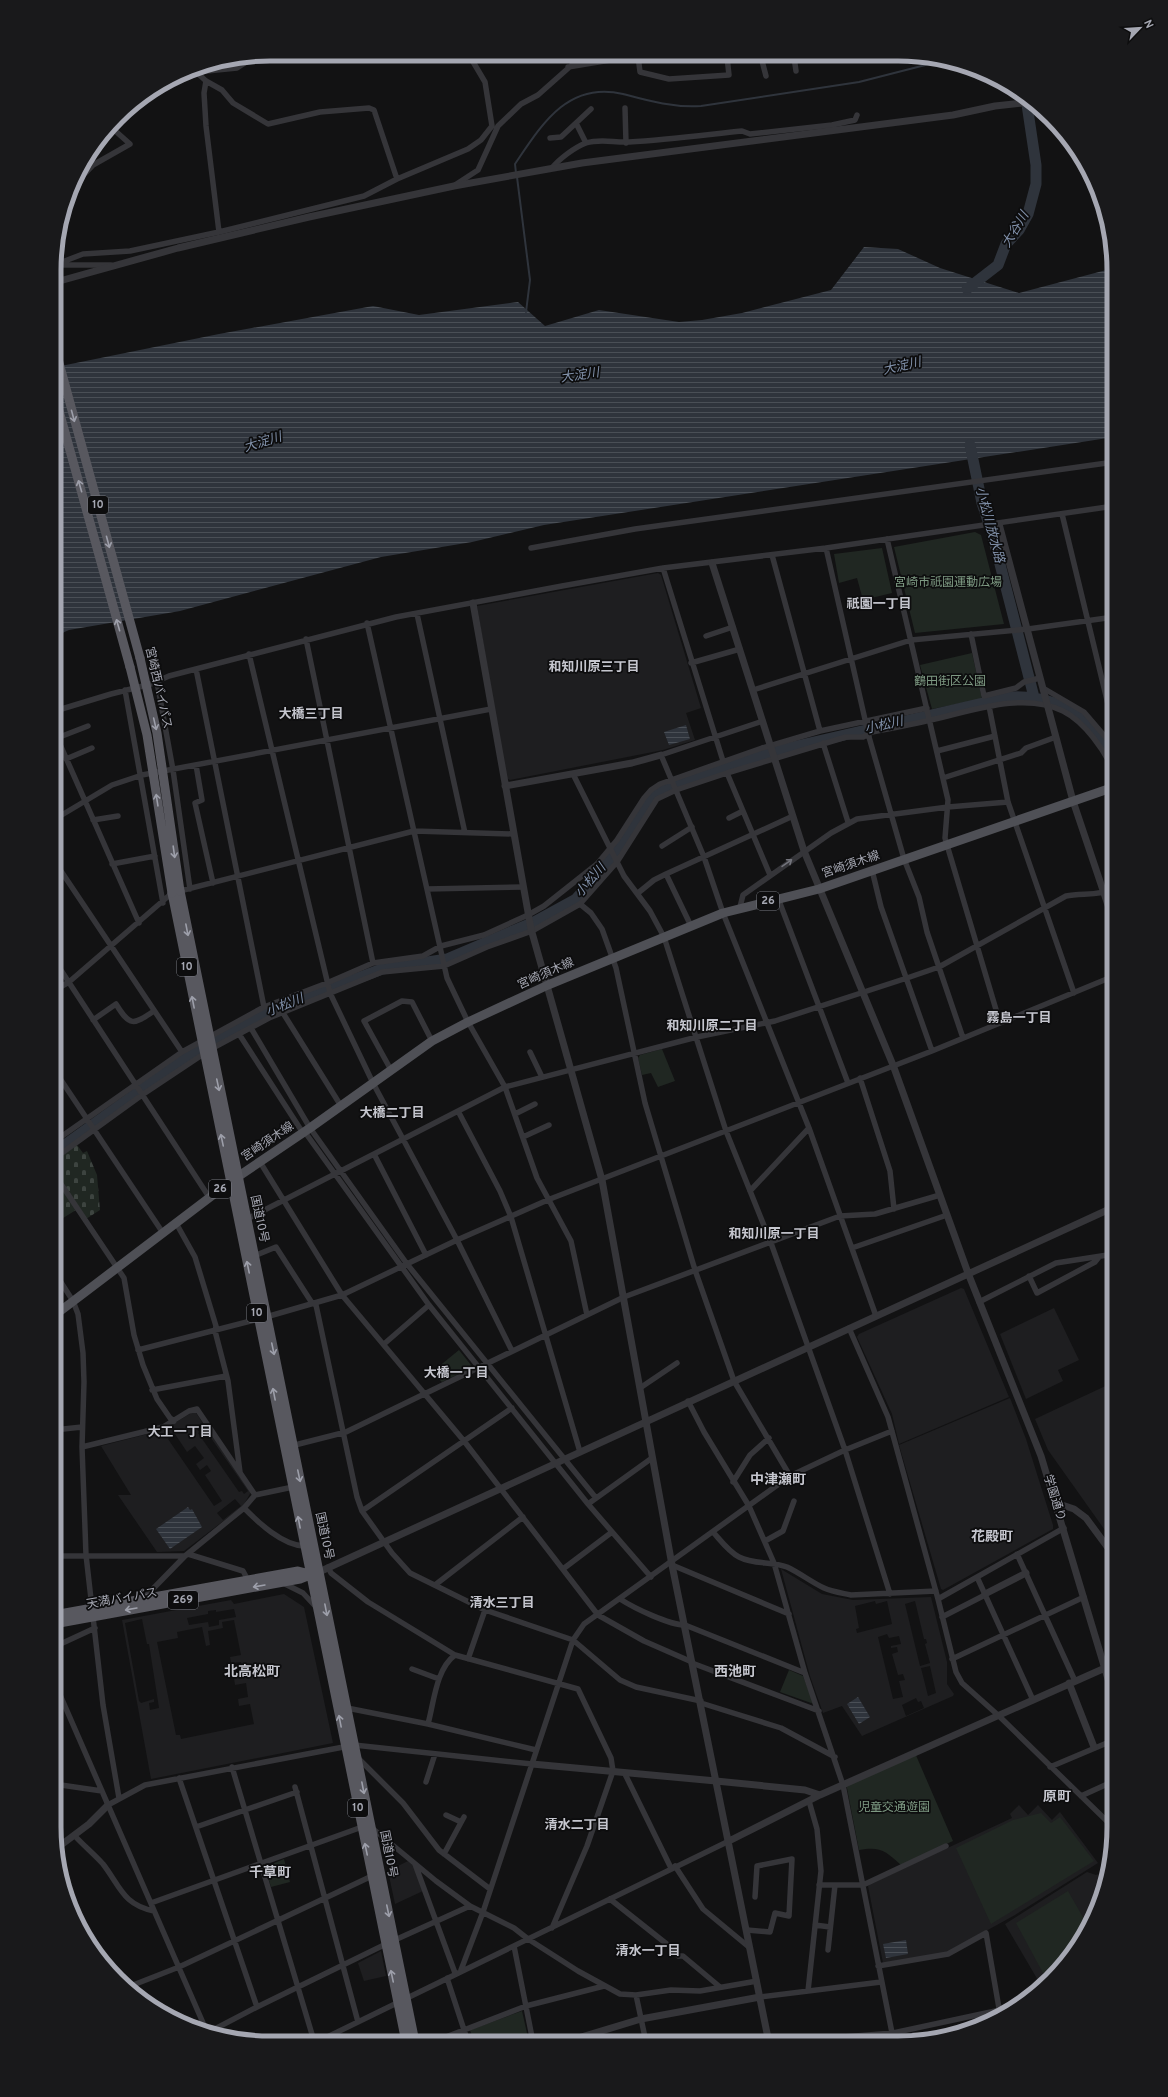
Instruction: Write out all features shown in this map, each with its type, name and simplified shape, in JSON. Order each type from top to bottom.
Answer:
[{"type":"highway","name":"宮崎西バイパス","points":[[61,370],[143,672],[157,733],[176,892]]},
{"type":"highway","name":"宮崎西バイパス","points":[[61,418],[130,667],[145,728],[205,1039]]},
{"type":"highway","name":"国道10号","points":[[205,1039],[314,1573],[347,1708],[350,1746],[356,1756],[366,1827]]},
{"type":"highway","name":"国道10号","points":[[234,1180],[247,1219],[254,1256],[262,1318]]},
{"type":"highway","name":"国道10号","points":[[288,1446],[292,1487],[304,1546],[314,1573],[318,1609],[350,1746],[402,2001],[405,2036]]},
{"type":"highway","name":"天満バイパス","points":[[61,1622],[143,1600],[298,1571],[314,1573]]},
{"type":"highway","name":"天満バイパス","points":[[61,1615],[93,1613],[300,1579],[314,1573]]},
{"type":"highway","name":"国道10号","points":[[402,2001],[413,2036]]},
{"type":"main road","name":"宮崎須木線","points":[[61,1310],[117,1269],[209,1197],[342,1106],[432,1041],[468,1022],[548,985],[723,913],[778,898],[819,889],[947,845],[1014,820],[1107,789]]},
{"type":"street","points":[[61,263],[83,254],[130,251],[219,232],[364,196],[397,179],[468,149],[481,140],[492,126],[485,82],[473,61]]},
{"type":"street","points":[[454,186],[478,170],[498,126],[521,104],[538,95],[576,61]]},
{"type":"street","points":[[568,67],[605,61]]},
{"type":"street","points":[[639,61],[640,72],[669,79],[729,75],[727,61]]},
{"type":"street","points":[[762,61],[766,76]]},
{"type":"street","points":[[795,61],[796,71]]},
{"type":"street","points":[[210,70],[237,68],[245,63]]},
{"type":"street","points":[[198,74],[206,81],[222,90],[233,103],[268,124],[320,112],[368,108],[374,110],[397,179]]},
{"type":"street","points":[[206,81],[204,93],[206,126],[219,232]]},
{"type":"street","points":[[552,168],[557,161],[586,143],[610,140],[626,143],[742,131],[750,134],[779,134],[953,115],[1024,103]]},
{"type":"street","points":[[625,108],[626,143]]},
{"type":"street","points":[[550,138],[561,137],[591,109]]},
{"type":"street","points":[[61,281],[178,248],[454,186],[582,163],[832,125],[854,120],[857,114]]},
{"type":"street","points":[[576,123],[586,143]]},
{"type":"street","points":[[492,126],[498,126]]},
{"type":"street","points":[[85,173],[93,165],[130,144],[115,130]]},
{"type":"street","points":[[61,265],[123,264]]},
{"type":"street","points":[[531,548],[649,527],[1107,463]]},
{"type":"street","points":[[61,709],[156,682],[169,676],[367,623],[663,568],[826,548],[1107,507]]},
{"type":"street","points":[[1062,514],[1107,699]]},
{"type":"street","points":[[997,524],[1028,629],[1073,801],[1107,903]]},
{"type":"street","points":[[887,539],[944,778],[948,800],[945,838],[1000,1023]]},
{"type":"street","points":[[826,548],[869,733],[904,859],[919,897],[927,932],[963,1038]]},
{"type":"street","points":[[772,555],[820,731]]},
{"type":"street","name":"学園通り","points":[[712,563],[754,690],[804,851],[893,1065],[968,1273],[1041,1456],[1064,1528],[1107,1677]]},
{"type":"street","points":[[663,568],[691,663],[723,762]]},
{"type":"street","points":[[473,603],[531,930],[548,985],[602,1180],[672,1563],[729,1840],[767,2036]]},
{"type":"street","points":[[417,614],[465,832]]},
{"type":"street","points":[[754,690],[911,640],[1011,631],[1107,618]]},
{"type":"street","points":[[367,623],[442,954],[446,978],[468,1022],[505,1087],[537,1178],[571,1241],[587,1314]]},
{"type":"street","points":[[706,636],[733,627]]},
{"type":"street","points":[[971,634],[984,696],[1016,688],[1024,682],[1040,678]]},
{"type":"street","points":[[306,639],[373,963]]},
{"type":"street","points":[[691,663],[740,649]]},
{"type":"street","points":[[250,654],[330,993],[373,1083],[457,1240],[512,1351]]},
{"type":"street","points":[[196,669],[215,761],[236,877],[264,1007]]},
{"type":"street","points":[[156,682],[173,770],[190,889]]},
{"type":"street","points":[[125,690],[142,775],[163,903]]},
{"type":"street","points":[[1044,692],[1084,712],[1107,739]]},
{"type":"street","points":[[61,1154],[207,1050],[251,1028],[283,1013],[382,972],[444,966],[531,930],[580,904],[617,862],[657,798],[676,790],[775,757],[846,737],[863,736],[869,733],[989,706],[1014,702],[1031,703],[1064,711],[1084,728],[1101,749],[1107,759]]},
{"type":"street","points":[[989,706],[1008,802],[1074,993]]},
{"type":"street","points":[[61,1138],[182,1052],[264,1007],[327,983],[373,963],[423,956],[440,947],[484,935],[529,917],[597,864],[611,849],[651,790],[660,784],[820,731],[927,708]]},
{"type":"street","points":[[61,816],[112,785],[142,775],[491,709]]},
{"type":"street","points":[[505,786],[632,763],[662,755],[763,721]]},
{"type":"street","points":[[61,734],[88,726]]},
{"type":"street","points":[[937,751],[995,736]]},
{"type":"street","points":[[944,778],[1000,761],[1056,737]]},
{"type":"street","points":[[823,743],[848,822]]},
{"type":"street","points":[[61,747],[139,923]]},
{"type":"street","points":[[66,759],[92,748]]},
{"type":"street","points":[[662,755],[704,856],[723,913],[809,1128],[876,1316]]},
{"type":"street","points":[[196,765],[202,800],[195,804],[213,883]]},
{"type":"street","points":[[728,773],[770,875]]},
{"type":"street","points":[[572,774],[624,876],[638,893],[664,937],[726,1131],[771,1243],[845,1450],[890,1594]]},
{"type":"street","points":[[740,908],[743,895],[804,851],[848,822],[892,814],[948,807],[1008,802]]},
{"type":"street","points":[[729,818],[743,811]]},
{"type":"street","points":[[93,820],[118,816]]},
{"type":"street","points":[[638,893],[654,880],[666,874],[793,816]]},
{"type":"street","points":[[662,846],[692,827]]},
{"type":"street","points":[[61,987],[69,982],[176,892],[414,831],[514,834]]},
{"type":"street","points":[[112,864],[155,856]]},
{"type":"street","points":[[872,870],[881,906],[932,1051]]},
{"type":"street","points":[[61,871],[182,1052]]},
{"type":"street","points":[[666,874],[691,926]]},
{"type":"street","points":[[427,890],[524,887]]},
{"type":"street","points":[[247,1219],[505,1087],[697,1037],[766,1022],[863,993],[939,967],[1066,896],[1080,894],[1104,894],[1107,892]]},
{"type":"street","points":[[778,898],[848,1083]]},
{"type":"street","points":[[580,904],[591,913],[602,929],[612,959],[642,1092],[695,1270],[734,1381],[769,1438],[790,1476]]},
{"type":"street","points":[[61,970],[209,1197]]},
{"type":"street","points":[[138,1350],[215,1331],[342,1295],[457,1240],[550,1200],[932,1051],[1107,979]]},
{"type":"street","points":[[391,1070],[364,1021],[402,1001],[409,1001],[412,1002],[432,1041]]},
{"type":"street","points":[[93,1020],[116,1004],[124,1018],[134,1022],[138,1022],[154,1011]]},
{"type":"street","points":[[283,1013],[342,1106]]},
{"type":"street","points":[[251,1028],[307,1130],[307,1135],[400,1268],[588,1504],[651,1577]]},
{"type":"street","points":[[239,1034],[307,1130],[341,1170],[407,1264],[486,1364],[596,1498]]},
{"type":"street","points":[[530,1052],[542,1077]]},
{"type":"street","points":[[860,1078],[890,1171],[894,1209]]},
{"type":"street","points":[[61,1080],[162,1233]]},
{"type":"street","points":[[515,1114],[535,1104]]},
{"type":"street","points":[[458,1111],[500,1191],[511,1217],[580,1452]]},
{"type":"street","points":[[523,1137],[549,1125]]},
{"type":"street","points":[[750,1191],[809,1128]]},
{"type":"street","points":[[374,1154],[426,1255]]},
{"type":"street","points":[[260,1162],[342,1295],[464,1441],[598,1615],[638,1638],[692,1662],[819,1711]]},
{"type":"street","points":[[61,1184],[124,1278],[138,1350],[152,1390],[165,1412],[174,1421]]},
{"type":"street","points":[[288,1446],[343,1433],[624,1297],[840,1216],[875,1214],[940,1195]]},
{"type":"street","points":[[314,1573],[564,1460],[688,1401],[1107,1210]]},
{"type":"street","points":[[852,1248],[947,1215]]},
{"type":"street","points":[[176,1222],[195,1258],[216,1326],[215,1331],[226,1376],[240,1472]]},
{"type":"street","points":[[254,1256],[276,1248],[312,1303],[316,1305],[356,1497],[362,1512],[384,1542],[410,1573],[485,1610],[573,1640],[620,1680],[640,1688],[701,1702],[781,1728],[835,1757]]},
{"type":"street","points":[[979,1302],[1056,1263],[1107,1255]]},
{"type":"street","points":[[1029,1276],[1037,1293],[1095,1262],[1099,1257]]},
{"type":"street","points":[[61,1282],[73,1301],[78,1314],[83,1353],[84,1382],[82,1447],[86,1555],[103,1705],[119,1798]]},
{"type":"street","points":[[384,1344],[429,1306]]},
{"type":"street","points":[[849,1328],[888,1417],[938,1598],[952,1658],[962,1683],[999,1716],[1107,1821]]},
{"type":"street","points":[[640,1388],[677,1363]]},
{"type":"street","points":[[152,1390],[226,1376]]},
{"type":"street","points":[[688,1401],[733,1482],[749,1506],[774,1563],[805,1673],[835,1757],[843,1785],[881,1982],[893,2036]]},
{"type":"street","points":[[362,1512],[512,1408]]},
{"type":"street","points":[[82,1447],[163,1427],[189,1411],[197,1409],[255,1495]]},
{"type":"street","points":[[61,1429],[82,1427]]},
{"type":"street","points":[[461,1970],[483,1912],[573,1640],[584,1624],[672,1563],[790,1476],[845,1450],[892,1431]]},
{"type":"street","points":[[733,1482],[750,1455],[769,1438]]},
{"type":"street","points":[[588,1504],[652,1458]]},
{"type":"street","points":[[143,1600],[186,1555],[244,1508],[255,1495],[292,1487]]},
{"type":"street","points":[[765,1541],[783,1531],[794,1501]]},
{"type":"street","points":[[1056,1503],[1074,1509],[1086,1518],[1107,1546]]},
{"type":"street","points":[[244,1508],[256,1520],[276,1534],[297,1546],[304,1546]]},
{"type":"street","points":[[435,1585],[523,1517]]},
{"type":"street","points":[[938,1598],[1064,1528]]},
{"type":"street","points":[[563,1569],[612,1532]]},
{"type":"street","points":[[713,1532],[732,1553],[740,1558],[748,1561],[774,1563],[787,1568],[825,1589],[851,1595],[936,1591]]},
{"type":"street","points":[[1017,1554],[1045,1615],[1072,1682],[1094,1747]]},
{"type":"street","points":[[61,1556],[186,1555],[243,1571],[248,1580]]},
{"type":"street","points":[[672,1563],[789,1614]]},
{"type":"street","points":[[328,1567],[331,1573],[368,1602],[455,1655],[578,1689],[611,1758],[613,1771],[588,1846],[552,1928]]},
{"type":"street","points":[[942,1617],[1026,1573]]},
{"type":"street","points":[[977,1577],[1033,1700]]},
{"type":"street","points":[[281,1582],[303,1592],[318,1609]]},
{"type":"street","points":[[952,1658],[1084,1597]]},
{"type":"street","points":[[620,1599],[679,1625],[685,1625],[805,1673]]},
{"type":"street","points":[[468,1659],[485,1610]]},
{"type":"street","points":[[61,1644],[95,1628]]},
{"type":"street","points":[[428,1724],[439,1679],[446,1662],[455,1655]]},
{"type":"street","points":[[329,2036],[402,2001],[461,1970],[552,1928],[820,1795],[1107,1667]]},
{"type":"street","points":[[412,1669],[439,1679]]},
{"type":"street","points":[[61,1697],[205,2026]]},
{"type":"street","points":[[347,1708],[428,1724],[536,1750]]},
{"type":"street","points":[[1050,1767],[1107,1742]]},
{"type":"street","points":[[62,1845],[89,1824],[108,1805],[145,1784],[350,1746],[716,1780],[805,1790],[820,1795]]},
{"type":"street","points":[[426,1782],[435,1754]]},
{"type":"street","points":[[356,1756],[403,1804],[424,1832],[444,1854],[490,1888]]},
{"type":"street","points":[[232,1767],[313,2036]]},
{"type":"street","points":[[624,1772],[673,1867],[703,1909],[750,1948]]},
{"type":"street","points":[[179,1778],[257,2007]]},
{"type":"street","points":[[1081,1796],[1107,1784]]},
{"type":"street","points":[[61,1785],[102,1791]]},
{"type":"street","points":[[196,1828],[296,1789],[358,2022]]},
{"type":"street","points":[[808,1991],[821,1871],[817,1829],[809,1801]]},
{"type":"street","points":[[444,1854],[462,1820],[446,1815]]},
{"type":"street","points":[[151,1904],[366,1827],[470,1906],[514,1928],[528,1939],[604,1986],[620,1994],[636,1995],[671,1990],[700,1992],[757,1981]]},
{"type":"street","points":[[74,1835],[104,1866],[126,1899],[154,1911]]},
{"type":"street","points":[[819,1885],[863,1885],[946,1846]]},
{"type":"street","points":[[747,1930],[770,1932],[775,1913],[789,1916],[792,1859],[757,1866],[756,1897]]},
{"type":"street","points":[[415,1863],[455,1974]]},
{"type":"street","points":[[133,1985],[179,1967],[376,1874]]},
{"type":"street","points":[[828,1950],[835,1885]]},
{"type":"street","points":[[610,1899],[673,1949],[678,1956],[683,1956],[720,1987]]},
{"type":"street","points":[[215,2029],[390,1942],[470,1906]]},
{"type":"street","points":[[815,1925],[830,1927]]},
{"type":"street","points":[[878,1966],[948,1954],[986,1933],[1000,2009]]},
{"type":"street","points":[[514,1946],[532,2036]]},
{"type":"street","points":[[447,1978],[466,2036]]},
{"type":"street","points":[[585,2036],[641,2019],[760,1997],[881,1982]]},
{"type":"street","points":[[447,2036],[526,2006],[604,1986]]},
{"type":"street","points":[[636,1995],[645,2036]]},
{"type":"street","points":[[851,2036],[893,2033],[990,2014]]},
{"type":"shaded area","points":[[658,573],[661,575],[701,708],[686,713],[695,740],[663,750],[510,780],[506,778],[477,606]]},
{"type":"shaded area","points":[[961,1288],[964,1289],[1009,1397],[899,1444],[892,1414],[857,1337],[859,1334]]},
{"type":"shaded area","points":[[1054,1308],[1079,1360],[1058,1370],[1063,1381],[1026,1399],[1000,1334]]},
{"type":"shaded area","points":[[1107,1385],[1107,1533],[1048,1450],[1035,1419]]},
{"type":"shaded area","points":[[1010,1398],[1026,1439],[1053,1529],[943,1590],[941,1589],[899,1445]]},
{"type":"shaded area","points":[[193,1412],[196,1413],[251,1492],[243,1506],[184,1551],[157,1552],[118,1495],[131,1495],[101,1446],[163,1430]],"holes":[[[202,1425],[248,1491],[244,1494],[242,1491],[239,1492],[198,1433],[199,1432],[197,1429]],[[175,1434],[187,1452],[195,1446],[204,1458],[196,1464],[200,1470],[207,1465],[211,1471],[205,1475],[222,1501],[214,1506],[168,1439]],[[235,1499],[241,1506],[223,1520],[217,1513]]]},
{"type":"shaded area","points":[[781,1569],[822,1594],[853,1600],[931,1597],[947,1662],[947,1684],[954,1694],[953,1696],[862,1736],[842,1706],[823,1713],[810,1676]],"holes":[[[875,1601],[876,1604],[887,1601],[892,1624],[857,1633],[856,1629],[859,1628],[855,1606]],[[915,1601],[924,1639],[926,1639],[927,1643],[925,1644],[930,1663],[920,1666],[905,1604]],[[887,1634],[889,1638],[899,1636],[901,1644],[891,1646],[891,1648],[897,1647],[898,1652],[892,1654],[898,1675],[903,1674],[905,1680],[899,1681],[903,1697],[893,1699],[878,1637]],[[930,1666],[936,1693],[928,1696],[921,1668]],[[916,1698],[918,1702],[921,1701],[924,1708],[906,1716],[902,1705]]]},
{"type":"shaded area","points":[[284,1594],[304,1607],[333,1743],[151,1779],[122,1620],[231,1600],[234,1604]],"holes":[[[234,1609],[236,1617],[219,1620],[219,1625],[209,1627],[208,1622],[189,1625],[187,1618],[208,1614],[208,1611],[216,1610],[216,1612]],[[142,1619],[147,1644],[149,1644],[159,1708],[150,1710],[149,1703],[154,1702],[154,1699],[141,1703],[139,1701],[125,1623]],[[234,1620],[241,1655],[230,1657],[231,1663],[241,1662],[244,1676],[234,1678],[235,1685],[246,1683],[248,1697],[238,1699],[239,1706],[250,1704],[254,1724],[181,1739],[180,1735],[176,1735],[157,1642],[178,1638],[177,1632],[202,1627],[206,1646],[210,1645],[208,1631],[223,1628],[222,1622]]]},
{"type":"shaded area","points":[[1019,1805],[1028,1815],[1038,1805],[1052,1820],[1060,1812],[1098,1863],[1015,1915],[948,1952],[883,1963],[868,1886],[1012,1818],[1010,1814]]},
{"type":"shaded area","points":[[408,1861],[414,1865],[423,1891],[395,1904],[388,1871]]},
{"type":"shaded area","points":[[1087,1872],[1096,1875],[1102,1872],[1091,1907],[1079,1931],[1064,1954],[1039,1982],[1005,1924]]},
{"type":"shaded area","points":[[381,1951],[386,1976],[364,1981],[358,1963]]},
{"type":"green space","name":"宮崎市祇園運動広場","points":[[975,532],[981,535],[1004,624],[915,633],[894,547]]},
{"type":"green space","points":[[882,548],[892,593],[863,600],[857,578],[839,583],[834,554]]},
{"type":"green space","name":"鶴田街区公園","points":[[972,653],[982,699],[932,709],[920,665]]},
{"type":"green space","points":[[662,1049],[675,1081],[658,1087],[651,1073],[642,1075],[638,1058],[640,1055]]},
{"type":"green space","points":[[77,1145],[83,1153],[87,1151],[97,1175],[100,1210],[86,1219],[61,1180],[61,1156]]},
{"type":"green space","points":[[61,1188],[76,1210],[61,1219]]},
{"type":"green space","points":[[459,1350],[471,1365],[471,1368],[442,1382],[432,1372]]},
{"type":"green space","points":[[61,1368],[63,1383],[61,1383]]},
{"type":"green space","points":[[789,1670],[803,1676],[814,1704],[780,1692]]},
{"type":"green space","name":"児童交通遊園","points":[[915,1753],[953,1841],[901,1865],[887,1853],[878,1849],[859,1850],[846,1783]]},
{"type":"green space","points":[[1041,1813],[1051,1823],[1060,1817],[1094,1861],[991,1924],[956,1848],[1013,1820]]},
{"type":"green space","points":[[284,1859],[290,1882],[271,1887],[265,1867]]},
{"type":"green space","points":[[1068,1891],[1085,1920],[1072,1943],[1047,1974],[1043,1973],[1016,1923]]},
{"type":"green space","points":[[522,2011],[528,2036],[472,2036],[470,2030]]},
{"type":"water","name":"大淀川","points":[[864,247],[898,249],[940,268],[1019,293],[1107,270],[1107,438],[544,525],[472,542],[381,557],[180,611],[69,630],[61,633],[61,366],[219,334],[373,306],[419,315],[518,302],[545,326],[599,310],[679,322],[702,320],[742,313],[831,290]]},
{"type":"water","points":[[686,725],[690,739],[669,745],[664,732]]},
{"type":"water","points":[[188,1507],[190,1510],[192,1509],[202,1527],[170,1549],[156,1529]]},
{"type":"water","points":[[858,1697],[870,1717],[859,1724],[847,1704]]},
{"type":"water","points":[[906,1940],[908,1954],[886,1958],[883,1944]]},
{"type":"waterway","points":[[516,173],[515,164],[547,121],[558,109],[572,100],[587,94],[604,92],[623,94],[671,105],[701,106],[859,82],[930,64]]},
{"type":"waterway","name":"大谷川","points":[[967,289],[998,265],[1006,244],[1019,230],[1028,214],[1036,184],[1036,165],[1027,106]]},
{"type":"waterway","points":[[517,177],[530,280],[526,312]]},
{"type":"waterway","name":"小松川放水路","points":[[970,445],[982,503],[992,533],[1034,697]]},
{"type":"waterway","name":"小松川","points":[[61,1148],[191,1054],[271,1011],[382,969],[447,959],[534,922],[576,899],[601,871],[653,796],[667,786],[775,751],[1009,697],[1044,700],[1067,708],[1087,721],[1095,730],[1107,749]]},
{"type":"district","name":"祇園一丁目","points":[[879,605]]},
{"type":"district","name":"和知川原三丁目","points":[[594,668]]},
{"type":"district","name":"大橋三丁目","points":[[311,715]]},
{"type":"district","name":"霧島一丁目","points":[[1019,1019]]},
{"type":"district","name":"和知川原二丁目","points":[[712,1027]]},
{"type":"district","name":"大橋二丁目","points":[[392,1114]]},
{"type":"district","name":"和知川原一丁目","points":[[774,1235]]},
{"type":"district","name":"大橋一丁目","points":[[456,1374]]},
{"type":"district","name":"大工一丁目","points":[[180,1433]]},
{"type":"district","name":"中津瀬町","points":[[778,1480]]},
{"type":"district","name":"花殿町","points":[[992,1537]]},
{"type":"district","name":"清水三丁目","points":[[502,1604]]},
{"type":"district","name":"北高松町","points":[[252,1672]]},
{"type":"district","name":"西池町","points":[[735,1672]]},
{"type":"district","name":"原町","points":[[1057,1797]]},
{"type":"district","name":"清水二丁目","points":[[577,1826]]},
{"type":"district","name":"千草町","points":[[270,1873]]},
{"type":"district","name":"清水一丁目","points":[[648,1952]]}]
